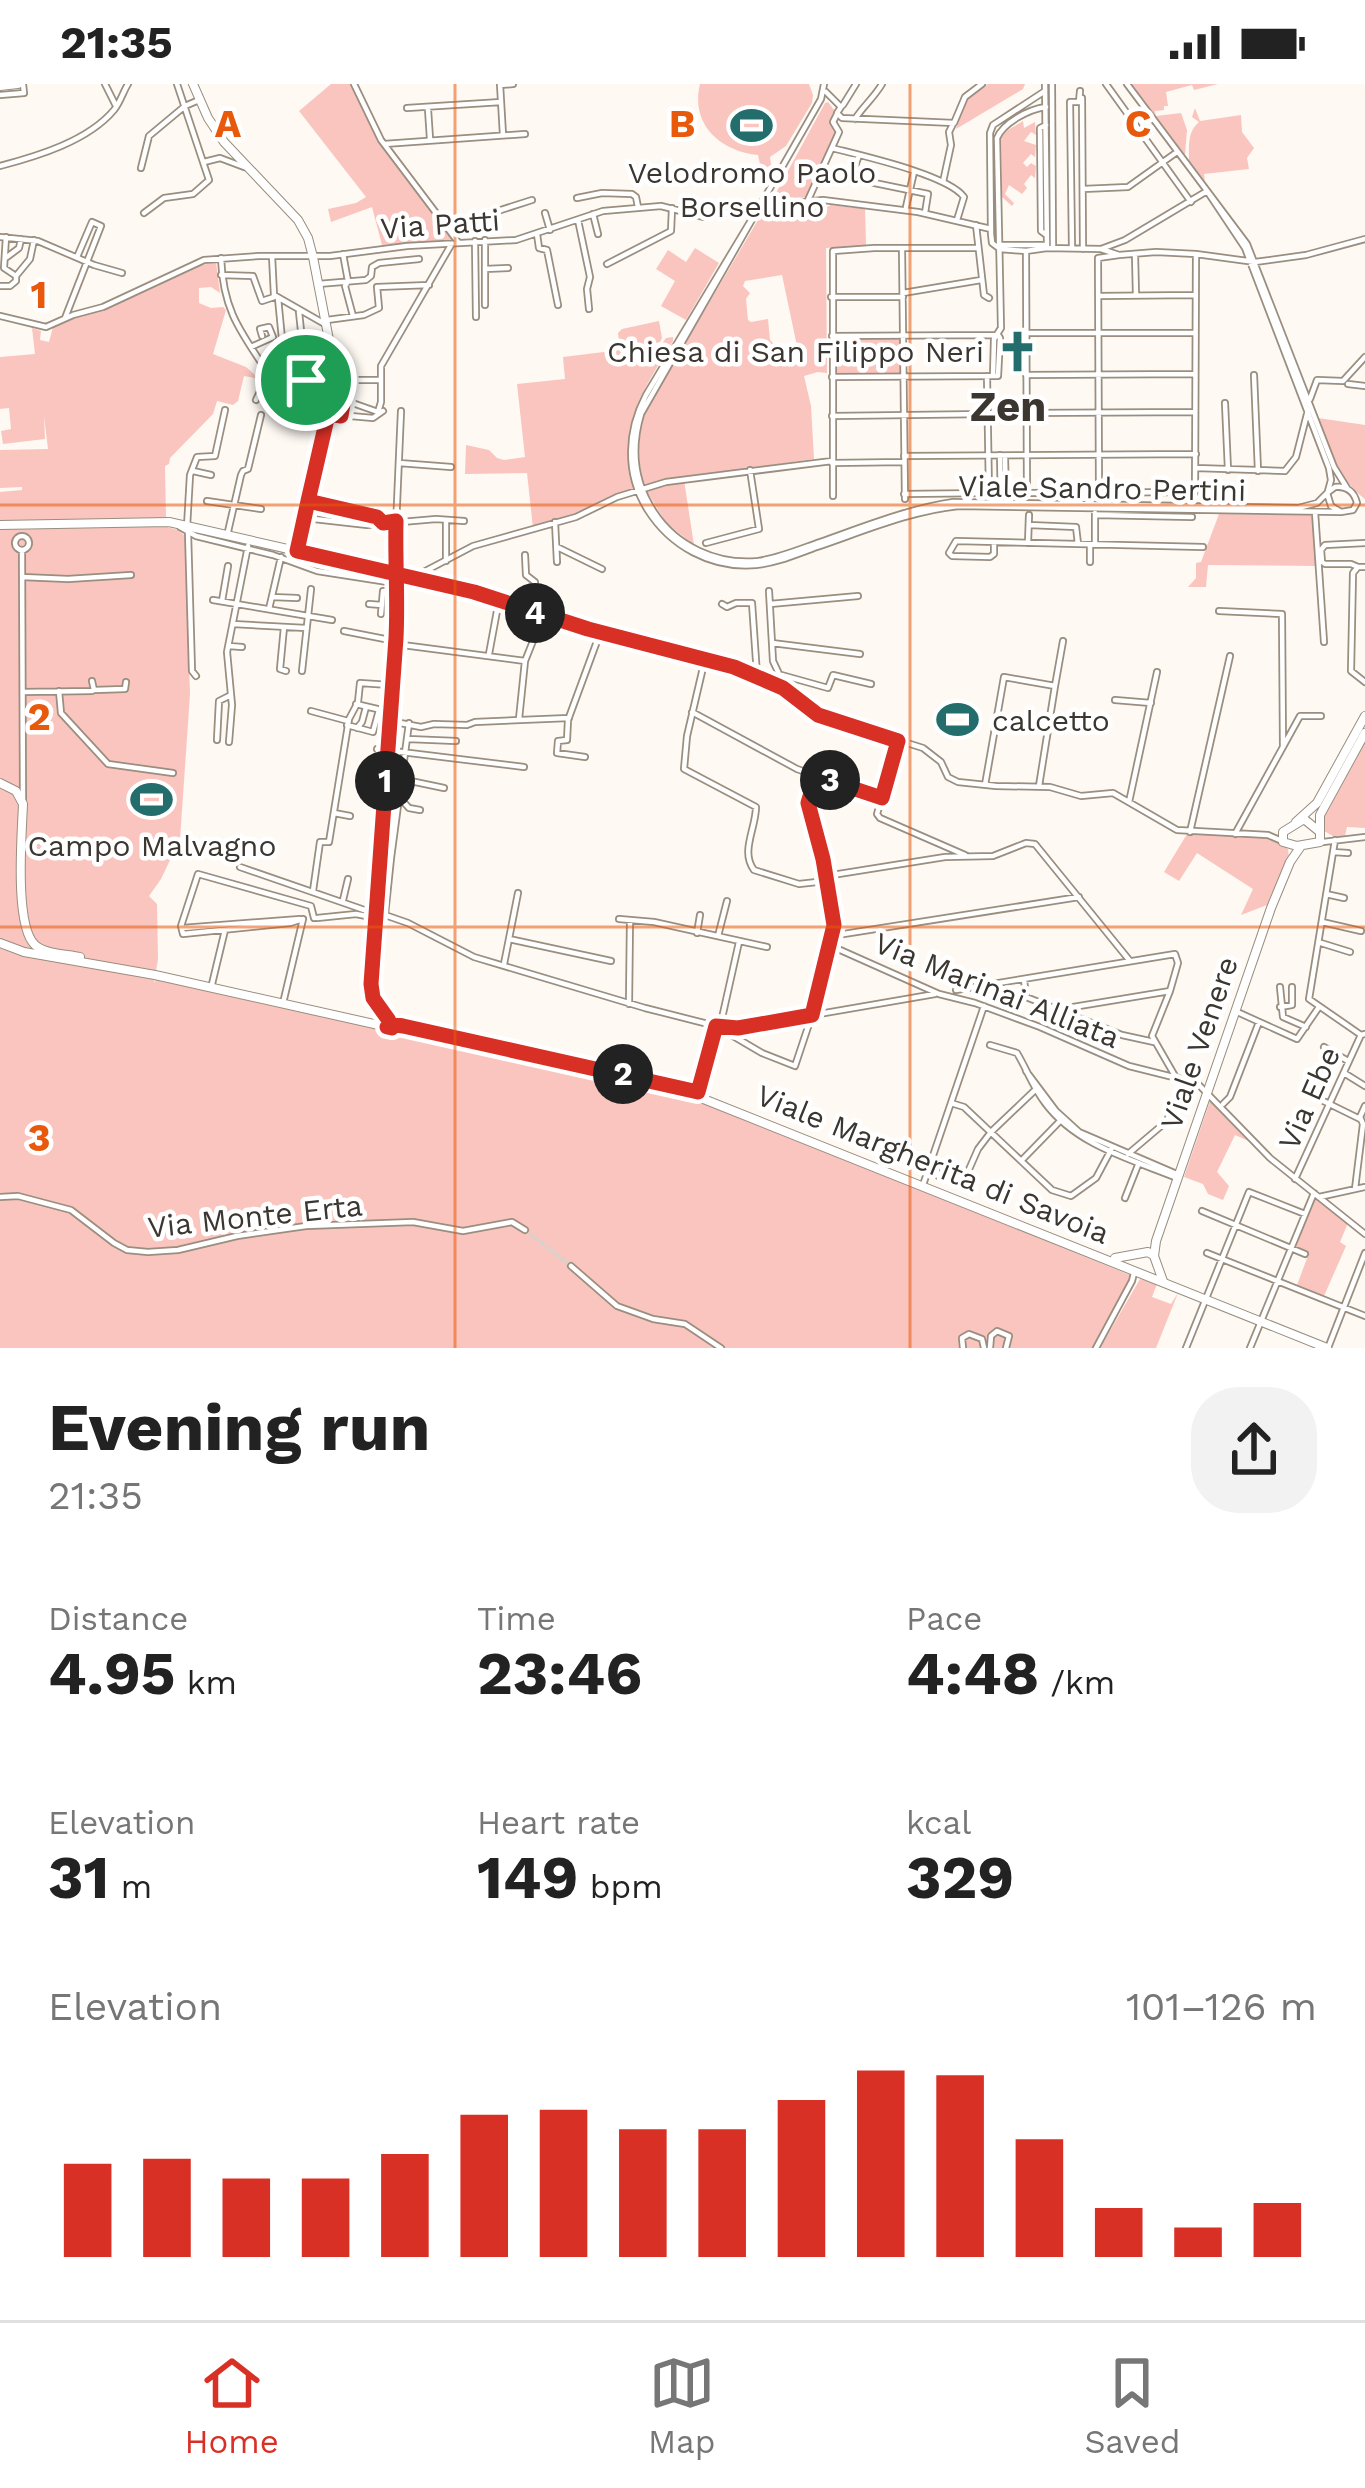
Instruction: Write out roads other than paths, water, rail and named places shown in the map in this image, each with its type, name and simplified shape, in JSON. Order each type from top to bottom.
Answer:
[{"type":"street","points":[[2,90],[20,84]]},
{"type":"street","points":[[105,84],[116,106]]},
{"type":"street","points":[[0,166],[88,130],[116,106],[128,84]]},
{"type":"street","points":[[144,213],[164,198],[193,194],[209,177],[177,84]]},
{"type":"street","points":[[193,84],[217,133],[298,220],[308,238],[334,380],[304,518],[269,609]]},
{"type":"street","points":[[328,414],[373,418],[381,411],[381,366],[454,242],[448,226],[384,144],[354,84]]},
{"type":"street","points":[[503,135],[500,84],[513,84]]},
{"type":"street","points":[[808,200],[839,132],[833,122],[856,84]]},
{"type":"street","points":[[855,118],[882,84]]},
{"type":"street","points":[[943,182],[949,132],[965,97],[982,84]]},
{"type":"street","points":[[1106,84],[1191,202]]},
{"type":"street","points":[[1126,84],[1207,191],[1253,262],[1334,467],[1347,488],[1365,502]]},
{"type":"street","points":[[823,86],[845,119],[954,123]]},
{"type":"street","points":[[819,104],[823,86]]},
{"type":"street","points":[[1047,86],[1050,248]]},
{"type":"street","points":[[902,250],[904,496],[989,494],[987,414],[1001,328],[993,125],[1047,86]]},
{"type":"street","points":[[1047,86],[1050,248]]},
{"type":"street","points":[[1072,248],[1070,102],[1079,102],[1081,91],[1083,249]]},
{"type":"street","points":[[640,490],[631,454],[640,405],[819,104],[830,97]]},
{"type":"street","points":[[141,168],[148,136],[199,100]]},
{"type":"street","points":[[406,108],[501,102]]},
{"type":"street","points":[[428,107],[430,139]]},
{"type":"street","points":[[994,134],[1046,107]]},
{"type":"street","points":[[384,144],[525,134]]},
{"type":"street","points":[[994,134],[992,243],[1000,249],[1101,249],[1119,255]]},
{"type":"street","points":[[832,148],[943,182],[964,195],[957,220]]},
{"type":"street","points":[[1083,189],[1128,187],[1177,152]]},
{"type":"street","points":[[858,155],[854,170],[860,180],[928,195],[925,213]]},
{"type":"street","points":[[204,162],[220,158],[248,167]]},
{"type":"street","points":[[905,210],[914,172]]},
{"type":"street","points":[[1101,249],[1207,191]]},
{"type":"street","points":[[721,214],[753,204],[768,193]]},
{"type":"street","points":[[577,198],[631,194],[638,207]]},
{"type":"street","points":[[448,226],[532,200]]},
{"type":"street","name":"Via Patti","points":[[0,316],[41,327],[103,308],[184,267],[220,258],[313,257],[377,248],[516,240],[593,214],[638,207],[672,208],[701,217],[808,200],[925,213],[991,229]]},
{"type":"street","points":[[607,264],[670,231],[672,208]]},
{"type":"street","points":[[545,213],[550,230]]},
{"type":"street","points":[[593,214],[598,234]]},
{"type":"street","points":[[578,220],[590,277],[589,309]]},
{"type":"street","points":[[65,318],[101,226],[92,222],[77,257]]},
{"type":"street","points":[[976,225],[981,280],[984,296],[989,298]]},
{"type":"street","points":[[537,234],[539,248],[547,250],[558,305]]},
{"type":"street","points":[[16,276],[4,268],[3,237],[34,240],[122,273]]},
{"type":"street","points":[[1099,492],[1098,258],[1156,252],[1253,262],[1306,255],[1365,238]]},
{"type":"street","points":[[4,259],[19,248],[21,239]]},
{"type":"street","points":[[0,286],[16,281],[30,260],[34,240]]},
{"type":"street","points":[[484,240],[485,305]]},
{"type":"street","points":[[476,241],[476,317]]},
{"type":"street","points":[[1000,249],[1003,245],[1050,248]]},
{"type":"street","points":[[833,496],[833,251],[978,248]]},
{"type":"street","points":[[1026,251],[1027,493],[1195,492],[1196,254]]},
{"type":"street","points":[[343,254],[353,316]]},
{"type":"street","points":[[1135,255],[1136,295]]},
{"type":"street","points":[[272,256],[286,380]]},
{"type":"street","points":[[220,258],[227,307],[265,369],[275,377],[302,382],[381,380]]},
{"type":"street","points":[[318,284],[368,280],[379,262],[419,259]]},
{"type":"street","points":[[1253,262],[1329,467],[1330,506],[1344,512],[1357,505],[1354,495]]},
{"type":"street","points":[[485,269],[508,268]]},
{"type":"street","points":[[221,274],[254,276],[262,301],[277,298],[325,321],[379,308],[377,287],[429,284]]},
{"type":"street","points":[[831,297],[903,295],[981,280]]},
{"type":"street","points":[[1098,296],[1195,295]]},
{"type":"street","points":[[271,403],[292,408],[302,382],[299,312]]},
{"type":"street","points":[[251,347],[273,337],[269,327],[260,329],[262,336]]},
{"type":"street","points":[[1026,334],[1195,333]]},
{"type":"street","points":[[832,335],[998,335]]},
{"type":"street","points":[[1196,468],[1285,471],[1299,448],[1317,380],[1343,381],[1365,357]]},
{"type":"street","points":[[256,400],[265,369]]},
{"type":"street","points":[[1026,375],[1196,374]]},
{"type":"street","points":[[1254,375],[1258,471]]},
{"type":"street","points":[[832,377],[993,376]]},
{"type":"street","points":[[264,382],[275,377]]},
{"type":"street","points":[[341,416],[347,380]]},
{"type":"street","points":[[302,382],[333,393]]},
{"type":"street","points":[[1348,384],[1365,386]]},
{"type":"street","points":[[295,396],[311,401],[307,421]]},
{"type":"street","points":[[344,400],[381,411]]},
{"type":"street","points":[[1225,403],[1228,470]]},
{"type":"street","points":[[196,676],[192,671],[189,482],[197,457],[217,452],[225,410]]},
{"type":"street","points":[[390,1026],[371,988],[383,860],[382,750],[400,586],[396,521],[401,411]]},
{"type":"street","points":[[1027,413],[1196,412]]},
{"type":"street","points":[[832,416],[987,414]]},
{"type":"street","points":[[227,536],[261,415]]},
{"type":"street","points":[[381,614],[383,591],[473,546],[581,515],[617,497],[673,480],[832,462],[1196,454]]},
{"type":"street","points":[[1003,455],[1003,503]]},
{"type":"street","points":[[399,463],[451,467]]},
{"type":"street","points":[[706,543],[759,529],[750,470]]},
{"type":"street","points":[[193,471],[211,475]]},
{"type":"street","points":[[1328,492],[1347,488]]},
{"type":"street","name":"Viale Sandro Pertini","points":[[640,490],[652,517],[674,540],[700,556],[734,565],[776,561],[933,509],[1003,503],[1298,508],[1313,505],[1328,492]]},
{"type":"street","points":[[207,501],[261,509]]},
{"type":"street","points":[[308,501],[377,517],[383,523]]},
{"type":"street","name":"Viale Sandro Pertini","points":[[1003,503],[1095,511],[1360,514]]},
{"type":"street","points":[[1090,562],[1095,511],[1192,517]]},
{"type":"street","points":[[1315,512],[1324,642]]},
{"type":"street","points":[[1028,544],[1029,515]]},
{"type":"street","points":[[304,518],[368,526],[464,521]]},
{"type":"street","points":[[446,520],[446,561]]},
{"type":"street","points":[[555,522],[557,562]]},
{"type":"street","points":[[0,525],[174,523],[289,556],[346,562],[400,586]]},
{"type":"street","points":[[15,543],[22,536],[22,524]]},
{"type":"street","points":[[1029,525],[1076,527],[1078,544]]},
{"type":"street","points":[[18,950],[28,946],[29,935],[22,902],[22,550],[29,543],[22,536]]},
{"type":"street","points":[[215,537],[227,536],[248,545]]},
{"type":"street","points":[[994,542],[990,557],[949,553],[955,541],[1203,547]]},
{"type":"street","points":[[5,542],[15,543]]},
{"type":"street","points":[[15,543],[22,550]]},
{"type":"street","points":[[1362,567],[1322,562],[1322,550],[1325,545],[1365,543]]},
{"type":"street","points":[[230,742],[229,646],[248,545]]},
{"type":"street","points":[[557,547],[602,569]]},
{"type":"street","points":[[519,720],[525,661],[535,636],[535,582],[526,575],[525,555]]},
{"type":"street","points":[[289,556],[317,572],[400,586]]},
{"type":"street","points":[[344,576],[346,562]]},
{"type":"street","points":[[228,566],[218,601],[332,620]]},
{"type":"street","points":[[1362,567],[1353,573],[1351,671],[1365,682]]},
{"type":"street","points":[[22,577],[131,574]]},
{"type":"street","points":[[413,578],[757,675],[818,715],[923,748],[935,755],[952,779],[1051,787],[1081,796],[1112,793],[1174,829],[1190,832],[1268,835],[1301,846],[1319,838],[1364,838]]},
{"type":"street","points":[[302,671],[311,589]]},
{"type":"street","points":[[769,591],[773,661],[781,687]]},
{"type":"street","points":[[272,596],[297,598]]},
{"type":"street","points":[[770,604],[858,596]]},
{"type":"street","points":[[489,656],[499,600]]},
{"type":"street","points":[[369,604],[382,605]]},
{"type":"street","points":[[722,604],[752,604],[757,675]]},
{"type":"street","points":[[1219,611],[1282,614],[1283,746]]},
{"type":"street","points":[[493,627],[508,626],[495,618]]},
{"type":"street","points":[[233,624],[306,628]]},
{"type":"street","points":[[284,627],[280,669],[286,671]]},
{"type":"street","points":[[344,631],[525,661]]},
{"type":"street","points":[[585,757],[557,753],[558,741],[568,740],[569,718],[597,631]]},
{"type":"street","points":[[1039,786],[1063,641]]},
{"type":"street","points":[[772,644],[860,654]]},
{"type":"street","points":[[229,646],[242,647]]},
{"type":"street","points":[[1190,832],[1230,656]]},
{"type":"street","points":[[705,659],[689,726],[685,771],[758,810],[748,853],[754,870],[799,884],[965,855],[993,856],[1035,844],[1130,961]]},
{"type":"street","points":[[1129,802],[1157,672]]},
{"type":"street","points":[[778,674],[828,688],[833,675],[871,684]]},
{"type":"street","points":[[986,785],[1004,677],[1055,686]]},
{"type":"street","points":[[92,681],[94,690]]},
{"type":"street","points":[[23,692],[125,689],[126,682]]},
{"type":"street","points":[[313,891],[320,842],[329,842],[348,722],[360,683],[392,686]]},
{"type":"street","points":[[58,691],[61,713],[108,764],[173,773]]},
{"type":"street","points":[[217,740],[219,701],[231,695]]},
{"type":"street","points":[[1115,700],[1150,703]]},
{"type":"street","points":[[356,704],[376,707],[421,727],[569,718]]},
{"type":"street","points":[[357,728],[366,706]]},
{"type":"street","points":[[311,711],[373,732],[386,714]]},
{"type":"street","points":[[692,712],[796,769],[882,798]]},
{"type":"street","points":[[1235,834],[1300,716],[1322,716]]},
{"type":"street","points":[[1285,843],[1282,834],[1317,803],[1365,716]]},
{"type":"street","points":[[689,726],[701,718]]},
{"type":"street","points":[[383,860],[410,724]]},
{"type":"street","points":[[1319,838],[1322,811],[1365,734]]},
{"type":"street","points":[[407,739],[456,741]]},
{"type":"street","points":[[898,741],[880,818],[965,855]]},
{"type":"street","points":[[382,750],[524,767]]},
{"type":"street","points":[[816,776],[808,803],[834,925],[830,945]]},
{"type":"street","points":[[401,778],[444,788]]},
{"type":"street","points":[[0,783],[23,782]]},
{"type":"street","points":[[0,783],[16,791],[23,804]]},
{"type":"street","points":[[371,794],[384,795]]},
{"type":"street","points":[[399,797],[409,808],[420,810]]},
{"type":"street","points":[[334,813],[350,816]]},
{"type":"street","points":[[1268,835],[1307,820],[1319,838]]},
{"type":"street","points":[[1335,840],[1309,999],[1363,1034]]},
{"type":"street","name":"Viale Venere","points":[[1151,1254],[1290,862],[1292,853],[1285,843]]},
{"type":"street","name":"Viale Venere","points":[[1290,862],[1301,846]]},
{"type":"street","points":[[1333,852],[1348,853]]},
{"type":"street","name":"Via Marinai Alliata","points":[[240,867],[401,920],[474,957],[718,1027],[795,1066],[830,945],[939,994],[1040,1027],[1129,1066],[1197,1083],[1270,1158],[1365,1234]]},
{"type":"street","points":[[314,918],[309,905],[198,874],[182,931],[378,915]]},
{"type":"street","points":[[1330,874],[1339,876]]},
{"type":"street","points":[[343,901],[347,880]]},
{"type":"street","points":[[504,966],[518,892]]},
{"type":"street","points":[[1327,894],[1344,898]]},
{"type":"street","points":[[831,936],[1079,897]]},
{"type":"street","points":[[718,938],[727,902]]},
{"type":"street","points":[[697,933],[700,915]]},
{"type":"street","points":[[619,919],[767,947]]},
{"type":"street","points":[[284,999],[303,920]]},
{"type":"street","points":[[629,1004],[630,920]]},
{"type":"street","points":[[1322,922],[1361,931]]},
{"type":"street","points":[[212,984],[225,927]]},
{"type":"street","name":"Viale Margherita di Savoia","points":[[29,935],[36,946],[46,950],[284,999],[696,1096],[1115,1261]]},
{"type":"street","points":[[509,938],[611,961]]},
{"type":"street","points":[[698,1092],[740,942]]},
{"type":"street","name":"Viale Margherita di Savoia","points":[[0,943],[698,1092],[1115,1261],[1136,1275],[1162,1280],[1322,1347]]},
{"type":"street","points":[[1318,943],[1350,952]]},
{"type":"street","points":[[956,990],[1175,954],[1178,963],[1170,991],[1151,1036],[1175,1076]]},
{"type":"street","points":[[1024,979],[1026,997],[1122,1036],[1154,1042]]},
{"type":"street","points":[[1280,987],[1283,1017],[1306,1027]]},
{"type":"street","points":[[1280,1006],[1292,1005],[1292,987]]},
{"type":"street","points":[[1060,1009],[1170,991]]},
{"type":"street","points":[[718,1027],[738,1028],[939,994]]},
{"type":"street","points":[[924,1182],[984,1006]]},
{"type":"street","points":[[1235,1011],[1297,1039],[1319,1006]]},
{"type":"street","points":[[1222,1106],[1230,1097],[1258,1022]]},
{"type":"street","name":"Via Ebe","points":[[1295,1179],[1363,1034]]},
{"type":"street","points":[[990,1045],[1017,1053],[1037,1088],[1082,1137],[1178,1177]]},
{"type":"street","points":[[1324,1046],[1348,1061]]},
{"type":"street","points":[[1342,1072],[1365,1086]]},
{"type":"street","points":[[935,1164],[938,1176],[963,1183],[991,1132],[1037,1088]]},
{"type":"street","points":[[1303,1091],[1363,1124],[1354,1189]]},
{"type":"street","points":[[951,1103],[964,1107],[1052,1190],[1071,1196],[1096,1178],[1111,1149]]},
{"type":"street","points":[[1128,1154],[1167,1121],[1173,1104]]},
{"type":"street","points":[[1360,1119],[1365,1106]]},
{"type":"street","points":[[1021,1161],[1062,1119]]},
{"type":"street","points":[[1111,1149],[1139,1161]]},
{"type":"street","points":[[1125,1198],[1139,1161]]},
{"type":"street","points":[[1250,1348],[1316,1195],[1365,1187]]},
{"type":"street","points":[[1200,1348],[1187,1346],[1250,1192],[1305,1214]]},
{"type":"street","name":"Via Monte Erta","points":[[0,1197],[18,1196],[71,1210],[114,1243],[148,1252],[346,1223],[413,1222],[463,1231],[512,1222],[525,1230]]},
{"type":"street","points":[[1202,1211],[1305,1254]]},
{"type":"street","points":[[1207,1252],[1365,1316]]},
{"type":"street","points":[[1322,1347],[1344,1308],[1365,1253]]},
{"type":"street","points":[[1115,1261],[1151,1254],[1162,1280]]},
{"type":"street","points":[[572,1266],[625,1310],[685,1324],[721,1348]]},
{"type":"street","points":[[1096,1348],[1136,1275]]},
{"type":"street","points":[[1356,1276],[1365,1279]]},
{"type":"street","points":[[987,1348],[998,1331],[1009,1336],[1006,1348]]},
{"type":"street","points":[[963,1348],[962,1338],[969,1334],[982,1339],[987,1348]]},
{"type":"tunnel","points":[[525,1230],[571,1266]]},
{"type":"place","name":"Velodromo Paolo Borsellino","points":[[752,126]]},
{"type":"place","name":"Chiesa di San Filippo Neri","points":[[1018,351]]},
{"type":"place","name":"calcetto","points":[[958,720]]},
{"type":"place","name":"Campo Malvagno","points":[[152,799]]},
{"type":"district","name":"Zen","points":[[1008,406]]}]
